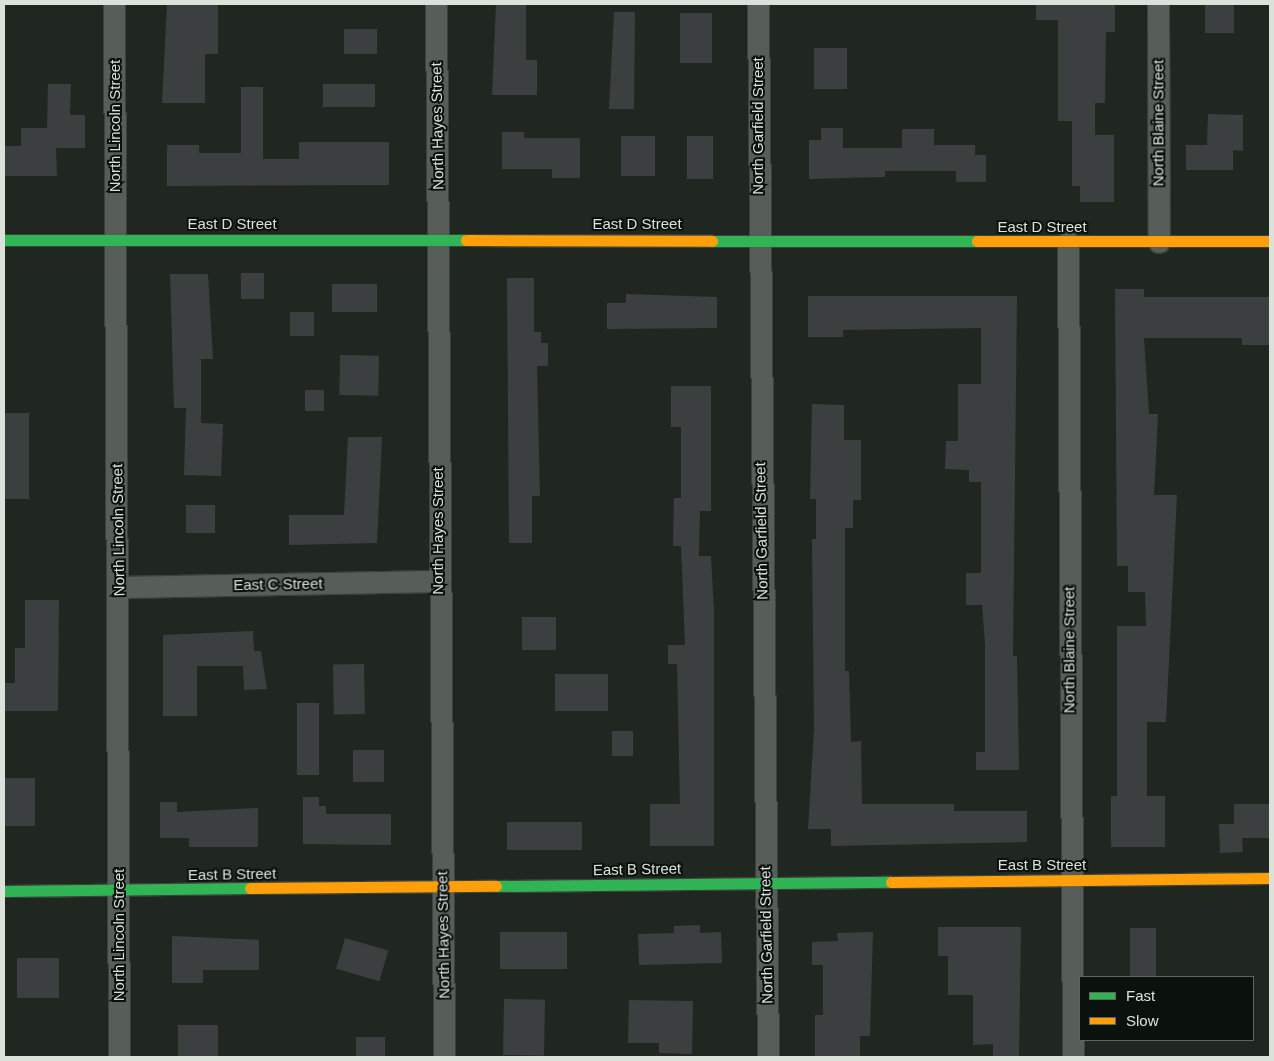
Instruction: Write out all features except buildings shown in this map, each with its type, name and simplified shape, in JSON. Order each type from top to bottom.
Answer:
[{"type":"street","name":"North Lincoln Street","points":[[114,4],[119,587],[119,1057]]},
{"type":"street","name":"North Hayes Street","points":[[436,4],[438,581],[444,1057]]},
{"type":"street","name":"North Garfield Street","points":[[758,4],[758,240],[768,1057]]},
{"type":"street","name":"North Blaine Street","points":[[1158,4],[1159,242]]},
{"type":"street","name":"East D Street","points":[[4,240],[438,238],[1068,242],[1270,241]]},
{"type":"street","name":"North Blaine Street","points":[[1068,242],[1069,880],[1073,1057]]},
{"type":"street","name":"East C Street","points":[[119,587],[438,581]]},
{"type":"street","name":"East B Street","points":[[4,891],[1270,878]]},
{"type":"traffic: fast","points":[[4,240],[466,240]]},
{"type":"traffic: fast","points":[[712,241],[977,241]]},
{"type":"traffic: fast","points":[[496,886],[891,882]]},
{"type":"traffic: fast","points":[[4,891],[250,888]]},
{"type":"traffic: slow","points":[[466,240],[712,241]]},
{"type":"traffic: slow","points":[[977,241],[1270,241]]},
{"type":"traffic: slow","points":[[891,882],[1270,878]]},
{"type":"traffic: slow","points":[[250,888],[496,886]]}]
